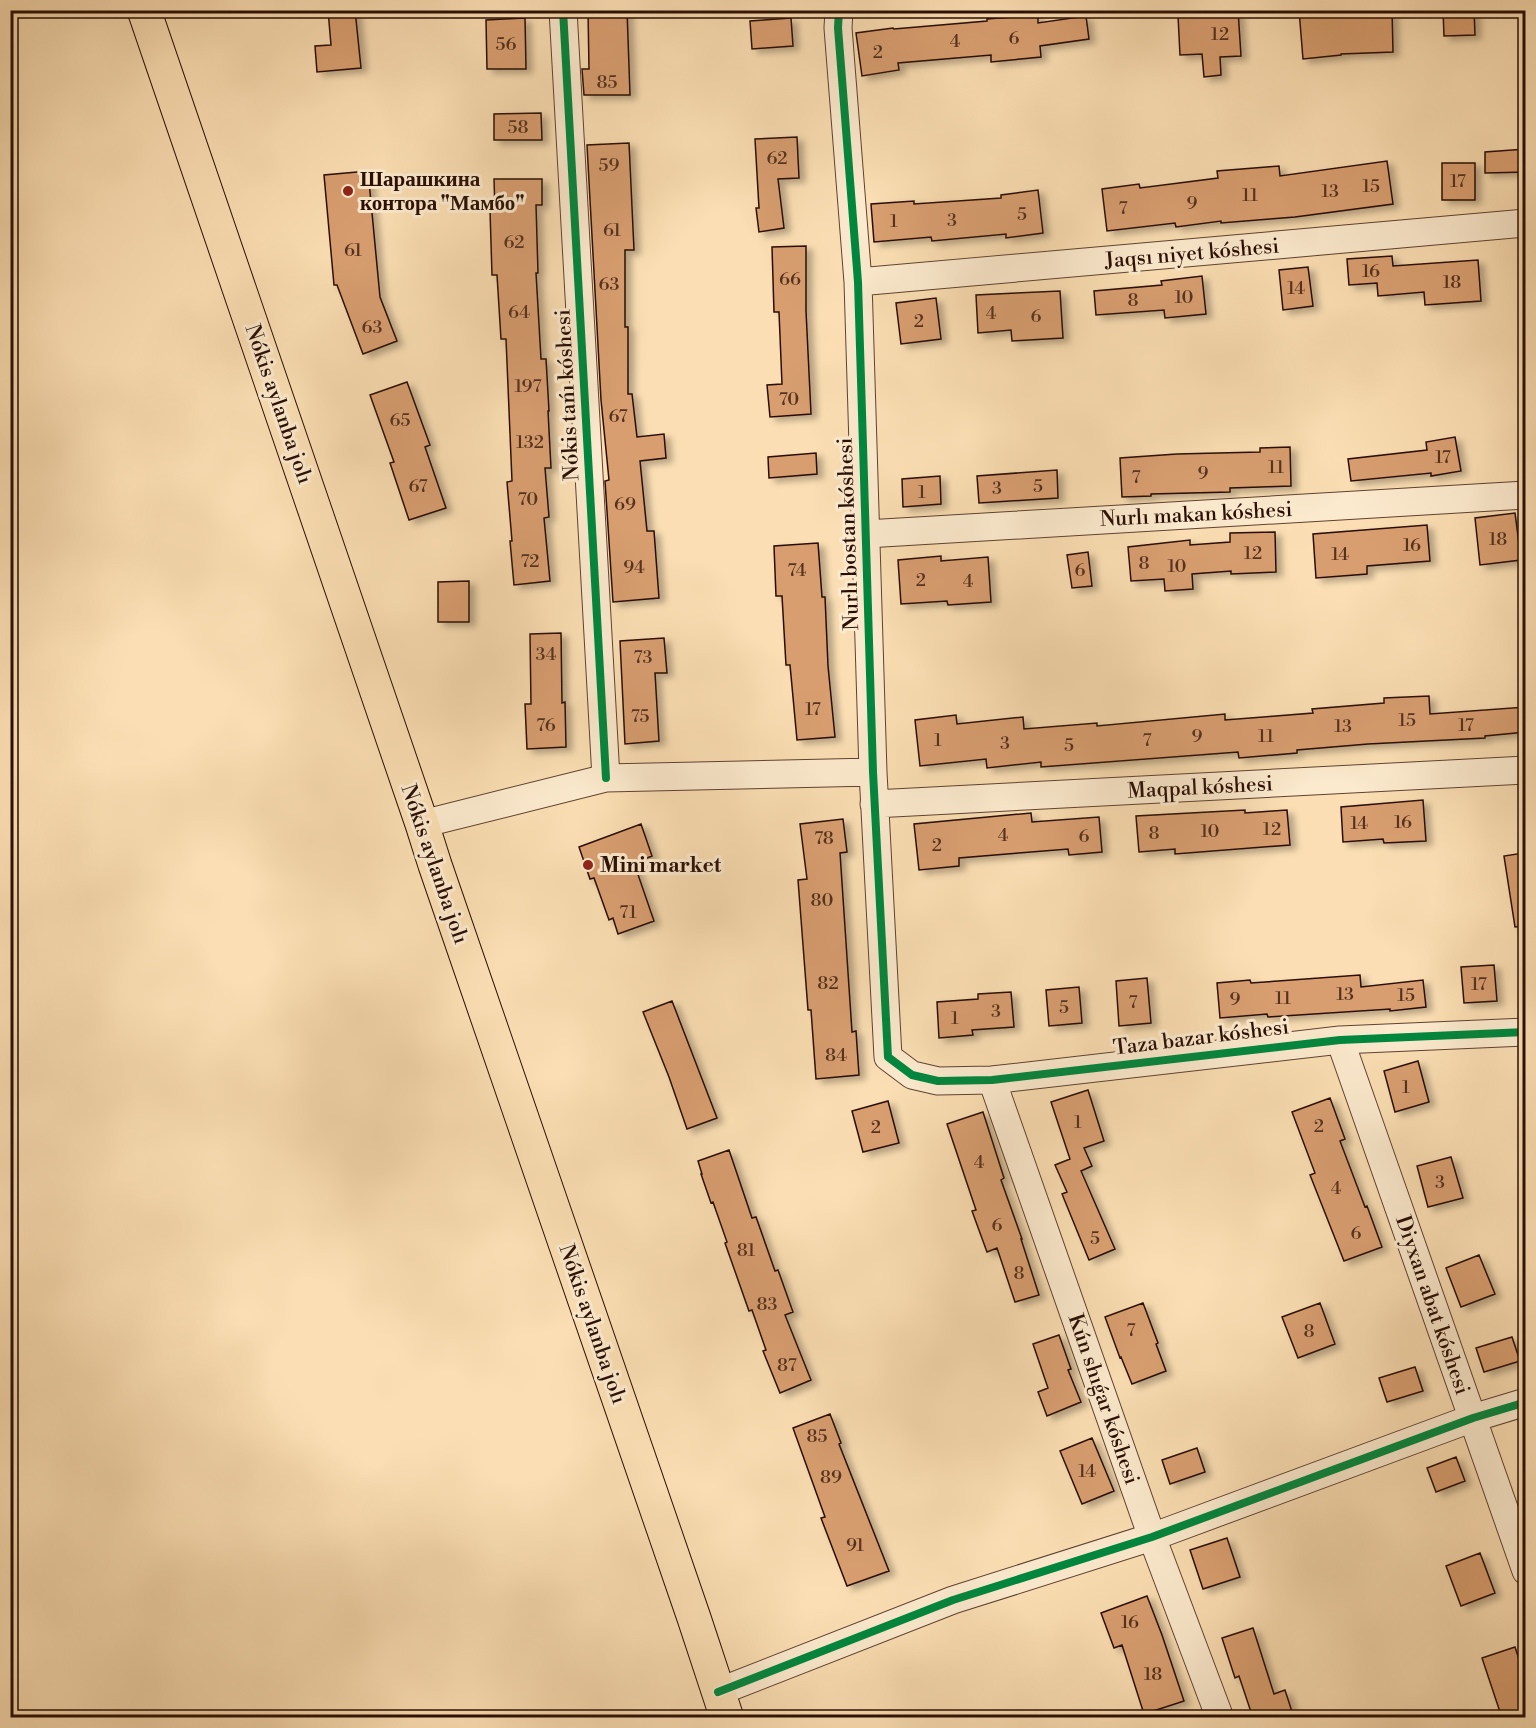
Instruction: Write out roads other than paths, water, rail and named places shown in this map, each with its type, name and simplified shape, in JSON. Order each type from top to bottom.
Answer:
[{"type":"main road","name":"Nókis aylanba jolı","points":[[144,10],[723,1705]]},
{"type":"street","name":"Nókis tańı kóshesi","points":[[563,10],[606,778]]},
{"type":"street","name":"Nurlı bostan kóshesi","points":[[838,10],[858,282],[874,804],[888,1057]]},
{"type":"street","name":"Jaqsı niyet kóshesi","points":[[858,282],[1526,223]]},
{"type":"street","name":"Nurlı makan kóshesi","points":[[866,534],[1526,495]]},
{"type":"street","name":"Maqpal kóshesi","points":[[874,804],[1526,770]]},
{"type":"street","points":[[422,824],[606,778],[873,772]]},
{"type":"street","name":"Taza bazar kóshesi","points":[[888,1057],[912,1075],[938,1081],[992,1080],[1340,1040],[1526,1032]]},
{"type":"street","name":"Diyxan abat kóshesi","points":[[1340,1040],[1526,1571]]},
{"type":"street","name":"Kún shıǵar kóshesi","points":[[992,1080],[1152,1537],[1220,1718]]},
{"type":"street","points":[[723,1705],[953,1600],[1152,1537],[1473,1418],[1526,1402]]},
{"type":"place","name":"Шарашкина контора \"Мамбо\"","points":[[348,191]]},
{"type":"place","name":"Mini market","points":[[588,865]]}]
